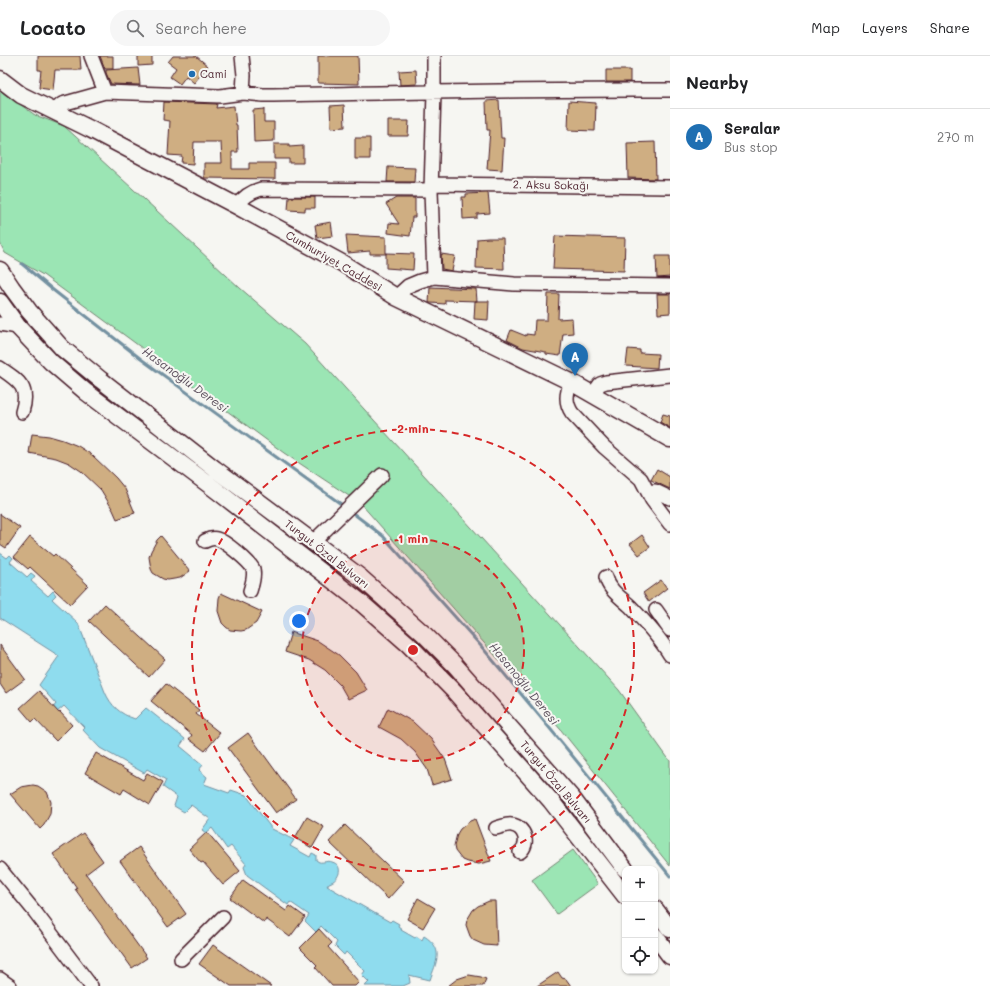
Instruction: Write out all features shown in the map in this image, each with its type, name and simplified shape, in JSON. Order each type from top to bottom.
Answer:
[{"type":"main road","name":"Cumhuriyet Caddesi","points":[[0,79],[21,95],[237,206],[342,263],[396,297],[570,382],[670,438]]},
{"type":"main road","name":"Turgut Özal Bulvarı","points":[[0,270],[29,311],[68,352],[113,390],[215,469],[360,577],[424,634],[454,664],[572,798],[623,866]]},
{"type":"main road","name":"Turgut Özal Bulvarı","points":[[0,302],[18,327],[51,362],[86,392],[358,600],[408,644],[454,691],[551,801],[622,892]]},
{"type":"main road","points":[[658,913],[670,929]]},
{"type":"main road","points":[[656,938],[670,956]]},
{"type":"street","points":[[91,56],[105,92]]},
{"type":"street","points":[[242,56],[244,75],[243,93]]},
{"type":"street","points":[[434,56],[431,187],[434,277]]},
{"type":"street","points":[[54,111],[62,104],[105,92],[220,96],[243,93],[271,95],[434,93],[574,89],[670,90]]},
{"type":"street","name":"2. Aksu Sokağı","points":[[237,206],[246,195],[261,189],[670,187]]},
{"type":"street","points":[[396,297],[408,286],[434,277],[514,284],[670,286]]},
{"type":"street","points":[[0,324],[18,327]]},
{"type":"street","points":[[0,368],[23,388],[25,400],[22,412]]},
{"type":"street","points":[[592,394],[600,384],[606,382],[670,375]]},
{"type":"street","points":[[570,382],[566,398],[572,413],[604,447],[641,479],[670,524]]},
{"type":"street","points":[[313,542],[382,475]]},
{"type":"street","points":[[648,492],[659,492],[670,498]]},
{"type":"street","points":[[205,541],[212,538],[221,540],[249,562],[254,575],[250,591]]},
{"type":"street","points":[[606,577],[608,584],[614,592],[631,607],[667,650]]},
{"type":"street","points":[[656,610],[670,630]]},
{"type":"street","points":[[496,828],[511,825],[520,829],[526,841],[525,846],[520,852]]},
{"type":"street","points":[[0,869],[35,912],[91,986]]},
{"type":"street","points":[[181,959],[223,917]]},
{"type":"street","points":[[0,979],[10,986]]},
{"type":"green space","points":[[0,90],[35,115],[64,126],[240,288],[305,344],[619,690],[670,761],[670,866],[561,730],[361,504],[284,453],[43,275],[5,253],[0,243]]},
{"type":"green space","points":[[573,850],[598,884],[557,914],[532,880]]},
{"type":"water","points":[[0,553],[7,558],[10,555],[13,558],[10,562],[27,577],[31,573],[35,576],[31,581],[48,596],[53,591],[56,595],[52,599],[78,623],[105,692],[117,709],[125,715],[135,719],[146,708],[185,739],[180,746],[203,765],[199,770],[207,777],[204,784],[229,793],[231,790],[246,795],[272,829],[294,840],[290,846],[310,857],[312,853],[316,855],[316,860],[319,862],[330,861],[336,864],[339,869],[338,876],[327,886],[390,922],[392,920],[399,924],[398,926],[402,929],[401,930],[415,938],[416,936],[422,940],[424,936],[431,941],[437,951],[437,956],[430,980],[409,975],[410,983],[403,986],[365,986],[369,982],[362,975],[365,971],[346,952],[344,955],[335,946],[337,942],[321,926],[316,932],[305,921],[309,915],[290,902],[288,905],[247,875],[244,867],[246,864],[231,846],[227,849],[212,828],[206,833],[202,830],[210,819],[191,805],[184,812],[174,806],[177,797],[163,787],[166,780],[147,769],[144,773],[100,748],[82,729],[84,727],[64,706],[56,713],[52,709],[56,704],[39,685],[59,656],[0,618]]},
{"type":"building","points":[[38,56],[80,56],[81,70],[55,70],[53,90],[39,88],[41,70],[38,70]]},
{"type":"building","points":[[100,56],[113,56],[113,69],[105,69]]},
{"type":"building","points":[[138,56],[152,56],[152,65],[138,66]]},
{"type":"building","name":"Cami","points":[[173,56],[196,56],[208,66],[194,83],[186,76],[180,84],[170,77],[176,68],[168,62]]},
{"type":"building","points":[[318,56],[358,56],[359,84],[318,83]]},
{"type":"building","points":[[138,68],[140,85],[111,84],[106,73],[106,70]]},
{"type":"building","points":[[416,70],[417,84],[400,85],[399,71]]},
{"type":"building","points":[[606,70],[630,70],[630,82],[606,82]]},
{"type":"building","points":[[499,100],[501,138],[504,138],[502,170],[487,169],[490,130],[487,130],[486,101]]},
{"type":"building","points":[[569,101],[596,103],[595,131],[568,130]]},
{"type":"building","points":[[164,102],[217,104],[216,108],[234,106],[237,125],[238,152],[232,152],[232,169],[249,169],[249,163],[275,163],[275,179],[204,178],[204,163],[222,163],[221,142],[194,142],[193,164],[181,163],[182,156],[168,155],[170,121],[163,120]]},
{"type":"building","points":[[344,105],[345,127],[331,128],[330,106]]},
{"type":"building","points":[[264,109],[264,122],[274,122],[274,141],[254,142],[253,110]]},
{"type":"building","points":[[388,121],[409,121],[408,136],[388,136]]},
{"type":"building","points":[[355,138],[370,138],[370,159],[355,159]]},
{"type":"building","points":[[655,142],[656,179],[628,178],[627,143]]},
{"type":"building","points":[[274,144],[289,144],[289,147],[303,146],[303,163],[289,163],[289,159],[274,159]]},
{"type":"building","points":[[388,167],[415,168],[414,182],[387,182]]},
{"type":"building","points":[[488,193],[490,213],[477,214],[477,218],[463,219],[462,197],[466,197],[466,194]]},
{"type":"building","points":[[289,197],[315,197],[315,208],[305,208],[305,211],[288,210]]},
{"type":"building","points":[[396,198],[415,198],[415,217],[412,217],[410,236],[388,233],[389,223],[399,224],[386,204]]},
{"type":"building","points":[[331,222],[333,236],[317,238],[315,225]]},
{"type":"building","points":[[346,235],[386,237],[386,254],[370,254],[370,251],[348,253]]},
{"type":"building","points":[[555,236],[625,238],[624,271],[553,269]]},
{"type":"building","points":[[503,238],[504,269],[476,268],[477,239]]},
{"type":"building","points":[[386,253],[414,254],[413,270],[386,268]]},
{"type":"building","points":[[441,254],[455,256],[452,271],[442,269]]},
{"type":"building","points":[[656,256],[670,256],[670,277],[657,278]]},
{"type":"building","points":[[430,287],[476,289],[477,301],[445,300],[445,304],[429,303]]},
{"type":"building","points":[[548,294],[559,294],[558,319],[572,318],[573,333],[563,334],[560,356],[523,348],[507,340],[511,330],[526,336],[526,334],[534,335],[535,320],[547,320]]},
{"type":"building","points":[[657,294],[670,294],[670,313],[658,314]]},
{"type":"building","points":[[475,301],[489,301],[488,320],[474,319]]},
{"type":"building","points":[[628,349],[640,350],[640,353],[658,354],[657,368],[626,366]]},
{"type":"building","points":[[663,414],[670,416],[670,428],[660,422]]},
{"type":"building","points":[[32,434],[49,436],[63,440],[78,446],[92,455],[116,478],[125,489],[135,513],[117,519],[101,490],[81,471],[69,463],[56,458],[29,453]]},
{"type":"building","points":[[657,469],[670,477],[670,489],[651,480]]},
{"type":"building","points":[[0,514],[20,528],[6,548],[0,544]]},
{"type":"building","points":[[642,535],[650,547],[639,555],[630,544]]},
{"type":"building","points":[[161,536],[190,571],[180,578],[168,580],[163,579],[153,573],[151,569],[149,557],[157,540]]},
{"type":"building","points":[[30,537],[53,556],[55,554],[88,585],[70,604],[30,567],[28,569],[14,557]]},
{"type":"building","points":[[661,580],[667,588],[649,602],[643,593]]},
{"type":"building","points":[[221,593],[262,612],[256,623],[246,630],[241,631],[230,630],[226,627],[222,623],[218,611]]},
{"type":"building","points":[[105,604],[165,659],[149,677],[89,621]]},
{"type":"building","points":[[291,632],[318,641],[339,655],[356,672],[367,690],[348,699],[340,685],[325,670],[309,660],[285,652]]},
{"type":"building","points":[[0,645],[25,679],[6,693],[0,684]]},
{"type":"building","points":[[166,684],[199,710],[196,714],[220,733],[205,751],[189,739],[192,735],[151,701]]},
{"type":"building","points":[[39,691],[72,725],[56,741],[35,719],[32,722],[20,708]]},
{"type":"building","points":[[388,708],[413,722],[431,739],[445,759],[452,779],[432,785],[427,769],[415,752],[401,739],[379,727]]},
{"type":"building","points":[[248,733],[296,799],[276,813],[228,748]]},
{"type":"building","points":[[96,753],[143,780],[147,773],[163,782],[150,805],[124,789],[121,794],[85,773]]},
{"type":"building","points":[[33,785],[38,786],[47,792],[51,802],[50,814],[40,829],[10,794],[21,787]]},
{"type":"building","points":[[307,817],[324,827],[312,848],[295,838]]},
{"type":"building","points":[[475,819],[491,861],[479,864],[462,860],[455,851],[454,846],[460,829]]},
{"type":"building","points":[[345,825],[404,881],[388,899],[329,842]]},
{"type":"building","points":[[207,832],[240,871],[223,885],[203,862],[201,863],[189,849]]},
{"type":"building","points":[[83,833],[103,861],[86,874],[147,958],[132,968],[75,889],[77,888],[53,854]]},
{"type":"building","points":[[139,847],[186,914],[168,927],[120,861]]},
{"type":"building","points":[[243,880],[286,911],[290,906],[305,917],[290,937],[266,919],[264,923],[230,898]]},
{"type":"building","points":[[418,898],[435,908],[423,928],[407,919]]},
{"type":"building","points":[[489,901],[495,901],[497,946],[484,945],[473,940],[466,925],[467,920],[473,910]]},
{"type":"building","points":[[319,929],[332,943],[328,947],[359,982],[355,986],[332,986],[315,967],[317,965],[300,948]]},
{"type":"building","points":[[213,945],[271,986],[231,986],[199,964]]},
{"type":"building","points":[[558,972],[571,986],[537,986]]},
{"type":"building","points":[[469,975],[486,979],[483,986],[448,986],[457,979]]},
{"type":"waterway","name":"Hasanoğlu Deresi","points":[[22,264],[141,359],[341,504]]},
{"type":"waterway","name":"Hasanoğlu Deresi","points":[[354,514],[383,536],[481,646],[670,876]]},
{"type":"place","name":"Cami","points":[[192,74]]},
{"type":"place","name":"Seralar","points":[[575,376]]}]
